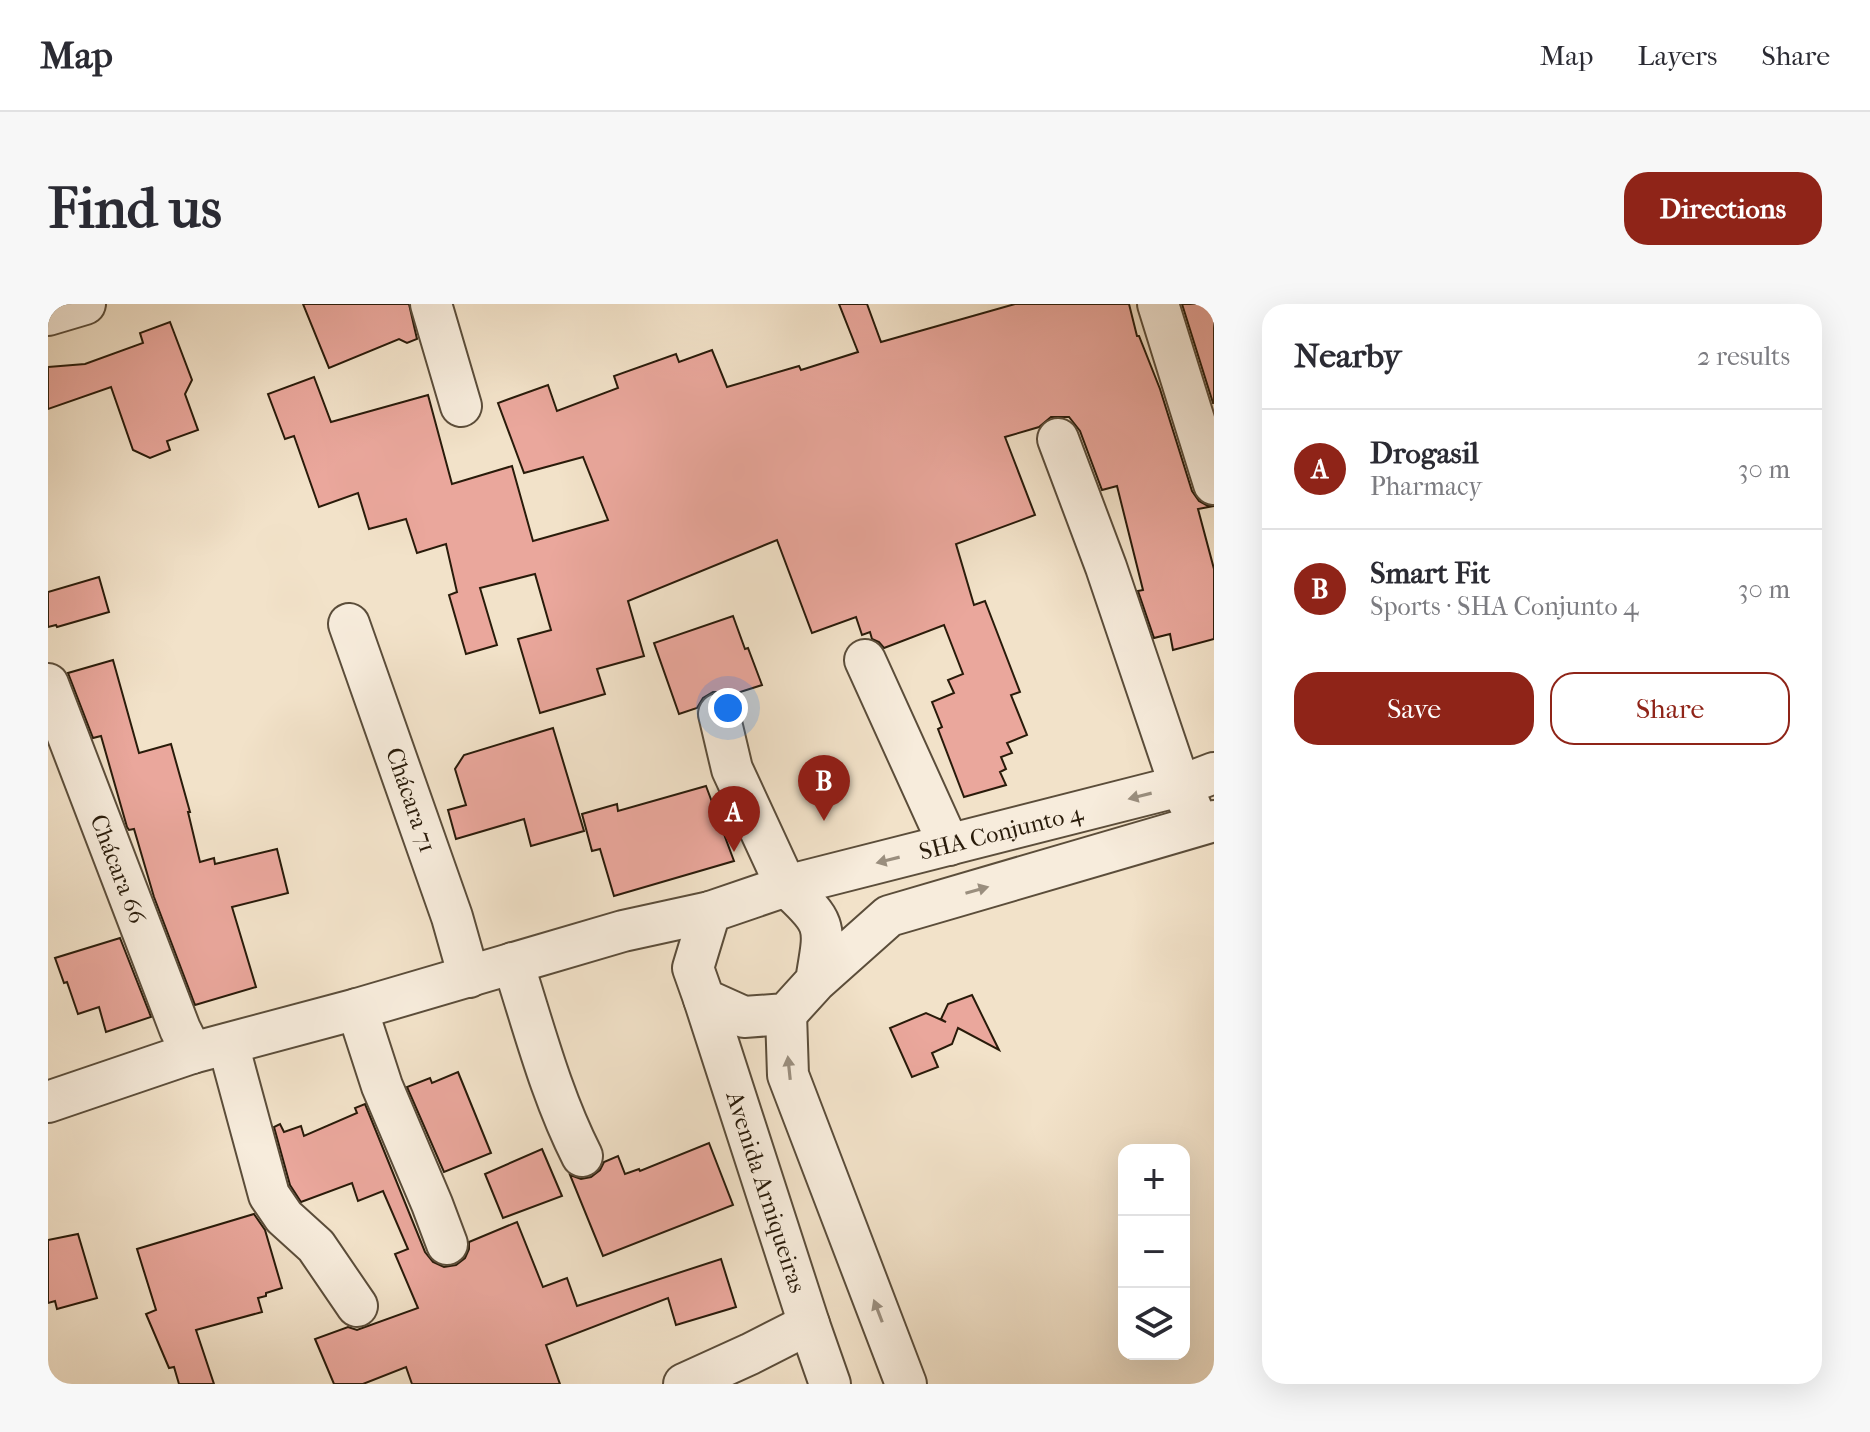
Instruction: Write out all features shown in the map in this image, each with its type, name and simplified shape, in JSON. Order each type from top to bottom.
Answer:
[{"type":"street","points":[[48,315],[85,304]]},
{"type":"street","points":[[431,304],[461,406]]},
{"type":"street","points":[[1158,304],[1214,484]]},
{"type":"street","points":[[1058,439],[1106,567],[1197,779],[1207,823]]},
{"type":"street","name":"Chácara 71","points":[[349,624],[452,917],[469,977]]},
{"type":"street","points":[[865,660],[949,845]]},
{"type":"street","name":"Chácara 66","points":[[48,684],[180,1029],[210,1048],[269,1195],[284,1217],[316,1246],[357,1306]]},
{"type":"street","points":[[623,931],[744,1017],[786,1014],[816,981],[823,939],[821,925],[813,910],[786,886],[732,769],[719,714]]},
{"type":"street","name":"SHA Conjunto 4","points":[[786,886],[1197,779]]},
{"type":"street","name":"SHA Conjunto 4","points":[[816,981],[889,916],[1207,823]]},
{"type":"street","points":[[48,1102],[210,1048],[357,1009],[623,931],[710,912],[786,886]]},
{"type":"street","points":[[698,984],[710,912]]},
{"type":"street","points":[[513,963],[546,1069],[566,1124],[582,1156]]},
{"type":"street","name":"Avenida Arniqueiras","points":[[698,984],[830,1384]]},
{"type":"street","points":[[357,1009],[382,1086],[447,1244]]},
{"type":"street","points":[[786,1014],[788,1075],[906,1384]]},
{"type":"street","points":[[684,1384],[809,1324]]},
{"type":"building","points":[[303,304],[409,304],[417,339],[407,343],[399,339],[329,368]]},
{"type":"building","points":[[839,304],[867,304],[881,342],[1015,304],[1129,304],[1137,336],[1160,389],[1192,491],[1199,501],[1214,506],[1198,509],[1214,569],[1214,639],[1173,650],[1170,634],[1154,638],[1138,591],[1143,590],[1117,486],[1102,490],[1080,431],[1073,422],[1069,417],[1051,417],[1039,427],[1005,437],[1035,515],[956,544],[974,605],[985,601],[1020,692],[1011,695],[1027,735],[1007,743],[1012,753],[1001,757],[1006,769],[1000,772],[1006,785],[964,797],[938,729],[942,727],[932,702],[954,693],[948,680],[963,674],[944,625],[884,648],[872,639],[870,632],[862,635],[856,617],[812,633],[777,540],[628,601],[644,656],[597,669],[605,694],[540,713],[518,639],[551,630],[535,574],[480,588],[497,645],[466,654],[449,595],[457,592],[446,544],[417,553],[406,519],[369,529],[358,493],[319,507],[294,436],[285,439],[268,394],[314,377],[331,422],[428,395],[452,484],[512,466],[533,541],[608,520],[583,457],[524,473],[498,403],[548,385],[557,411],[618,388],[614,376],[676,354],[679,362],[712,350],[727,387],[799,366],[801,370],[858,352]]},
{"type":"building","points":[[1182,304],[1214,304],[1214,403],[1213,403]]},
{"type":"building","points":[[170,322],[192,380],[185,394],[198,430],[167,441],[170,450],[150,458],[133,450],[111,387],[48,409],[48,367],[85,364],[143,343],[140,333]]},
{"type":"building","points":[[99,577],[109,612],[48,627],[48,592]]},
{"type":"building","points":[[733,616],[762,685],[731,695],[713,692],[703,698],[697,708],[679,714],[654,643]]},
{"type":"building","points":[[113,660],[139,753],[171,744],[200,862],[214,858],[215,864],[277,849],[288,893],[232,907],[256,987],[195,1005],[154,897],[134,829],[127,827],[101,736],[93,738],[68,673]]},
{"type":"building","points":[[553,728],[584,831],[531,846],[524,819],[456,839],[448,810],[466,805],[455,769],[464,755]]},
{"type":"building","points":[[706,786],[734,861],[614,896],[600,849],[592,851],[582,814],[617,804],[618,811]]},
{"type":"building","points":[[120,938],[151,1017],[106,1032],[99,1007],[78,1014],[55,958]]},
{"type":"building","points":[[972,995],[999,1050],[958,1028],[952,1044],[932,1053],[938,1067],[912,1077],[890,1028],[926,1013],[946,1022],[941,1019],[948,1004]]},
{"type":"building","points":[[458,1072],[491,1153],[444,1172],[407,1087],[430,1078],[432,1083]]},
{"type":"building","points":[[365,1104],[425,1252],[433,1262],[444,1267],[456,1265],[465,1258],[469,1242],[517,1222],[543,1287],[567,1278],[577,1306],[721,1259],[736,1307],[676,1325],[668,1298],[546,1345],[560,1384],[412,1384],[406,1367],[363,1384],[334,1384],[315,1339],[348,1327],[357,1330],[418,1308],[395,1254],[408,1249],[383,1191],[358,1201],[352,1183],[301,1202],[290,1185],[274,1127],[280,1124],[284,1132],[301,1126],[304,1136],[357,1113],[355,1108]]},
{"type":"building","points":[[709,1143],[733,1205],[603,1256],[570,1175],[581,1179],[591,1177],[604,1162],[618,1156],[625,1174],[640,1171]]},
{"type":"building","points":[[542,1149],[562,1196],[503,1218],[485,1174]]},
{"type":"building","points":[[254,1214],[265,1230],[282,1288],[258,1298],[262,1312],[196,1330],[214,1384],[179,1384],[174,1367],[169,1368],[146,1314],[156,1310],[137,1249]]},
{"type":"building","points":[[78,1234],[97,1298],[57,1309],[55,1301],[48,1303],[48,1240]]},
{"type":"place","name":"Smart Fit","points":[[824,821]]},
{"type":"place","name":"Drogasil","points":[[734,852]]}]
